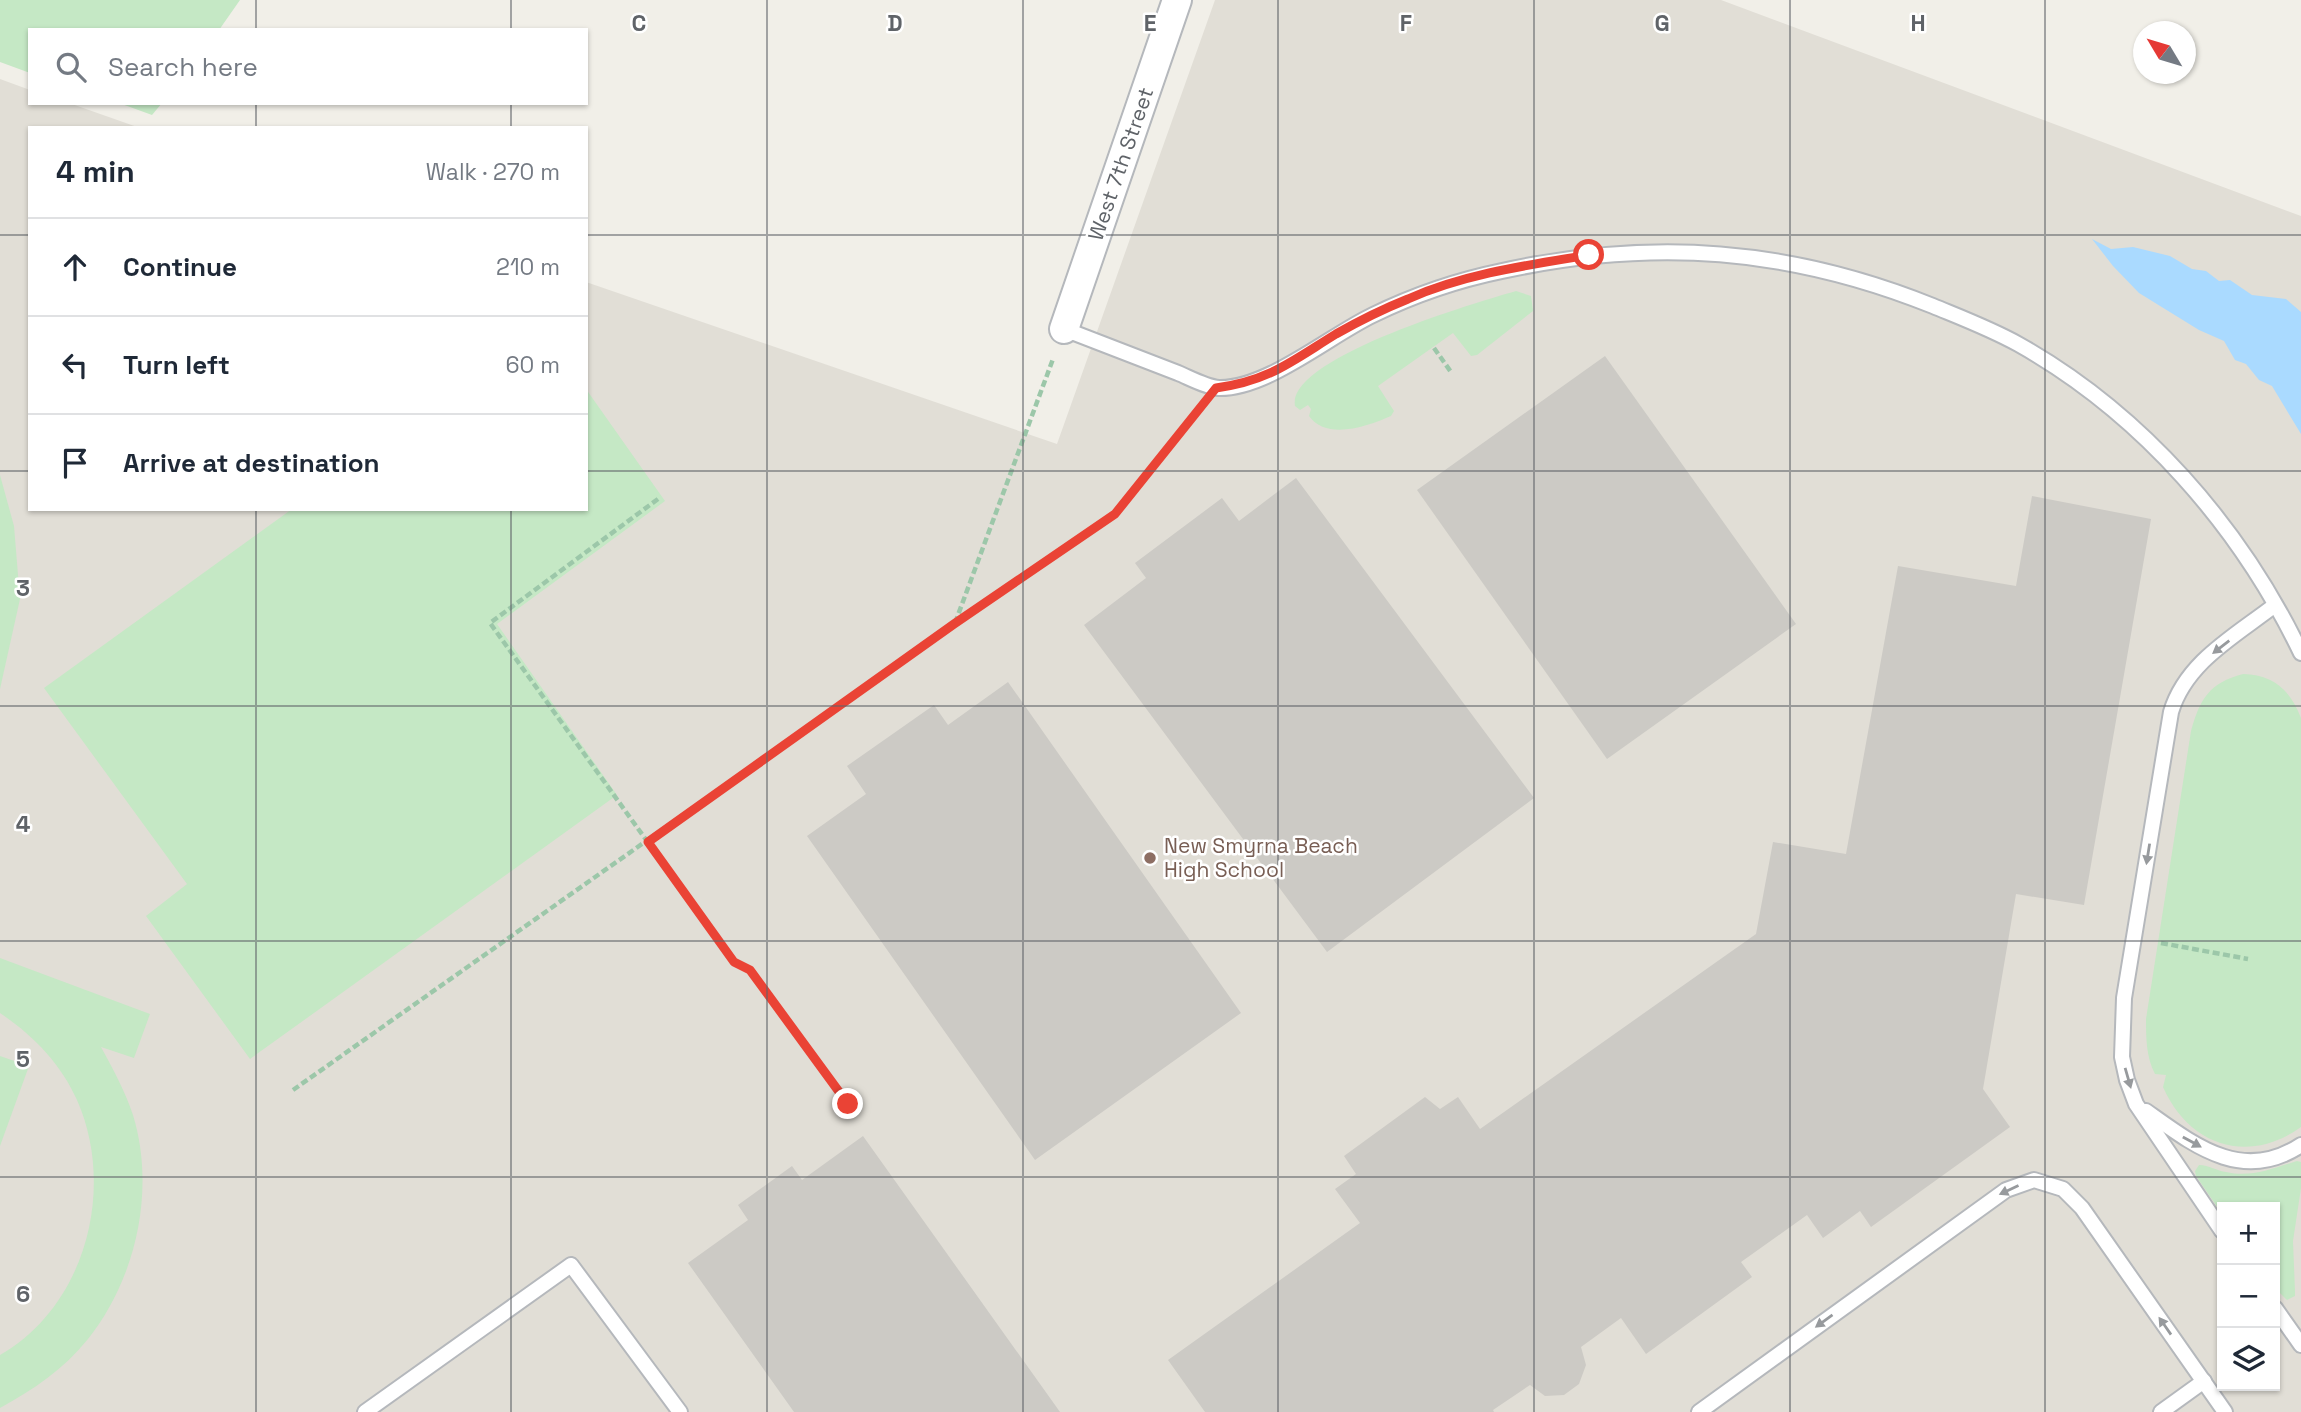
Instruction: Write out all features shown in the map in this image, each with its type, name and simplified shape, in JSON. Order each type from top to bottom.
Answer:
[{"type":"street","name":"West 7th Street","points":[[1064,329],[1177,0]]},
{"type":"lane","points":[[1064,329],[1216,388],[1244,384],[1276,372],[1338,333],[1410,297],[1499,271],[1589,255],[1646,251],[1741,256],[1812,266],[1884,286],[1989,329],[2067,375],[2112,410],[2152,445],[2228,531],[2275,605],[2301,653]]},
{"type":"lane","points":[[2217,1224],[2136,1104],[2122,1057],[2124,998],[2171,712],[2177,694],[2202,661],[2275,605]]},
{"type":"lane","points":[[2136,1104],[2191,1143],[2226,1159],[2245,1162],[2267,1160],[2301,1145]]},
{"type":"lane","points":[[1699,1412],[2006,1190],[2034,1180],[2063,1189],[2082,1208],[2225,1412]]},
{"type":"lane","points":[[365,1412],[571,1265],[680,1412]]},
{"type":"lane","points":[[2280,1315],[2301,1345]]},
{"type":"lane","points":[[2161,1412],[2204,1381]]},
{"type":"path","points":[[954,624],[1064,329]]},
{"type":"path","points":[[1434,348],[1451,372]]},
{"type":"path","points":[[293,1090],[954,624],[1115,514],[1216,388]]},
{"type":"path","points":[[657,499],[490,623],[734,962],[750,970],[848,1104]]},
{"type":"path","points":[[2161,943],[2248,959]]},
{"type":"shaded area","name":"New Smyrna Beach High School","points":[[1215,0],[1721,0],[2301,216],[2301,1412],[0,1412],[0,79],[28,89],[28,105],[75,105],[134,126],[28,126],[28,511],[588,511],[588,283],[1057,444]]},
{"type":"green space","points":[[0,0],[240,0],[220,28],[28,28],[28,72],[0,62]]},
{"type":"green space","points":[[124,105],[160,105],[152,115]]},
{"type":"green space","points":[[1516,291],[1531,296],[1533,311],[1477,355],[1471,356],[1453,333],[1378,386],[1394,411],[1391,416],[1360,427],[1337,430],[1317,424],[1309,416],[1311,409],[1308,405],[1300,410],[1295,406],[1300,388],[1320,369],[1351,351],[1427,320]]},
{"type":"green space","points":[[588,392],[665,501],[497,624],[617,795],[250,1059],[146,916],[187,884],[44,688],[289,511],[588,511]]},
{"type":"green space","points":[[0,475],[14,526],[20,599],[0,689]]},
{"type":"green space","points":[[2243,674],[2263,677],[2279,686],[2292,699],[2301,718],[2301,1127],[2281,1139],[2241,1147],[2204,1136],[2174,1107],[2163,1087],[2166,1075],[2155,1074],[2150,1061],[2146,1019],[2191,731],[2202,701],[2208,694],[2222,682]]},
{"type":"green space","points":[[0,958],[150,1014],[134,1058],[101,1047],[130,1106],[140,1144],[142,1203],[137,1233],[119,1289],[105,1315],[69,1360],[24,1394],[0,1408],[0,1355],[30,1334],[54,1307],[72,1276],[85,1242],[92,1206],[94,1170],[88,1134],[77,1100],[63,1074],[45,1051],[0,1013]]},
{"type":"green space","points":[[0,1056],[29,1066],[0,1146]]},
{"type":"green space","points":[[2301,1162],[2301,1188],[2293,1241],[2295,1296],[2287,1300],[2280,1293],[2280,1202],[2217,1202],[2217,1207],[2195,1171],[2199,1165],[2236,1174]]},
{"type":"water","points":[[2092,239],[2111,249],[2133,247],[2170,256],[2192,269],[2206,271],[2219,281],[2230,280],[2252,295],[2286,299],[2301,312],[2301,434],[2272,386],[2259,380],[2246,364],[2235,360],[2224,341],[2199,330],[2139,293]]},
{"type":"building","points":[[1605,356],[1796,624],[1607,759],[1417,490]]},
{"type":"building","points":[[1296,478],[1534,798],[1327,952],[1084,625],[1146,578],[1135,563],[1222,498],[1239,521]]},
{"type":"building","points":[[2032,496],[2151,519],[2084,905],[2016,894],[1983,1089],[2010,1127],[1871,1227],[1860,1211],[1823,1238],[1807,1215],[1741,1262],[1752,1277],[1646,1354],[1621,1318],[1581,1347],[1586,1365],[1579,1384],[1564,1395],[1545,1396],[1530,1385],[1493,1410],[1494,1412],[1205,1412],[1168,1360],[1360,1223],[1335,1189],[1356,1174],[1344,1156],[1425,1097],[1440,1109],[1458,1097],[1480,1129],[1756,934],[1773,842],[1846,854],[1898,566],[2016,586]]},
{"type":"building","points":[[1008,682],[1241,1013],[1035,1160],[807,836],[866,794],[847,766],[934,705],[948,725]]},
{"type":"building","points":[[863,1136],[1060,1412],[794,1412],[688,1263],[748,1220],[738,1205],[792,1166],[802,1180]]},
{"type":"place","name":"New Smyrna Beach High School","points":[[1150,858]]},
{"type":"route","points":[[848,1104],[750,970],[734,962],[648,842],[954,624],[1115,514],[1216,388],[1244,384],[1276,372],[1338,333],[1410,297],[1499,271],[1589,255]]}]
